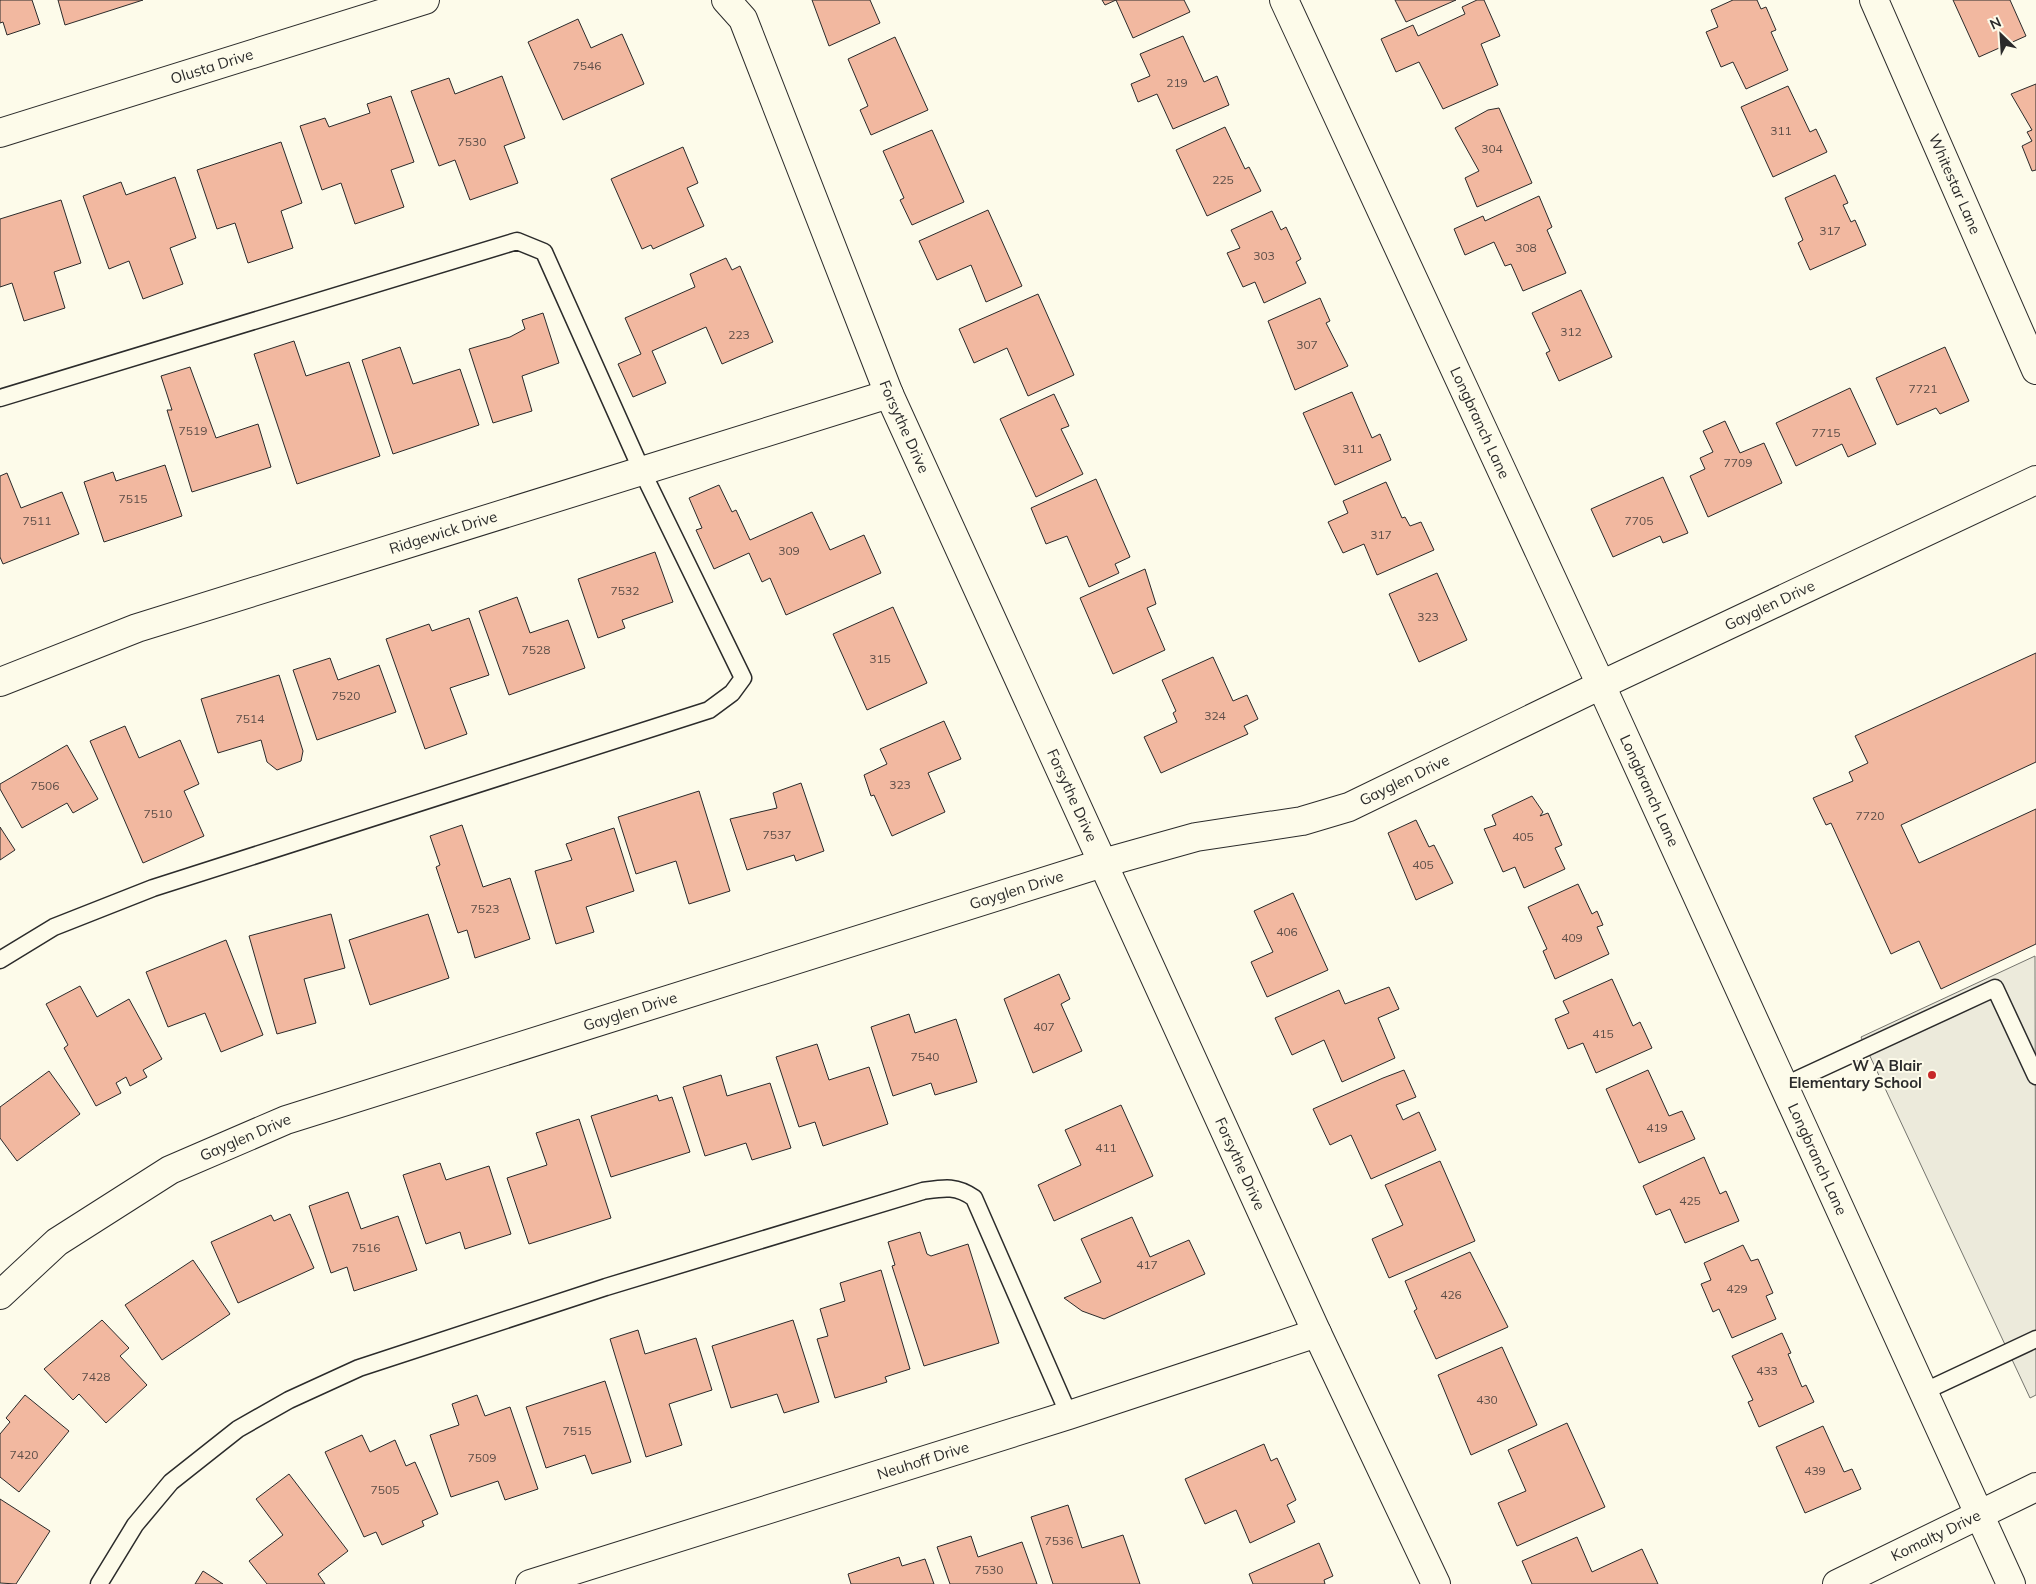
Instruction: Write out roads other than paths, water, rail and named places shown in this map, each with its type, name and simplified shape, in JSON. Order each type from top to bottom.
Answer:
[{"type":"street","name":"Olusta Drive","points":[[0,133],[424,0]]},
{"type":"street","name":"Forsythe Drive","points":[[726,0],[743,19],[889,394],[1317,1333],[1436,1584]]},
{"type":"street","name":"Longbranch Lane","points":[[1284,0],[1601,685],[2011,1584]]},
{"type":"street","name":"Whitestar Lane","points":[[1874,0],[2036,370]]},
{"type":"street","name":"Ridgewick Drive","points":[[0,682],[137,628],[889,394]]},
{"type":"street","name":"Gayglen Drive","points":[[0,1295],[57,1242],[170,1170],[286,1120],[1103,864],[1196,837],[1302,820],[1350,807],[1601,685],[2036,480]]},
{"type":"street","name":"Neuhoff Drive","points":[[530,1584],[1069,1415],[1317,1333]]},
{"type":"street","name":"Komalty Drive","points":[[1837,1584],[2036,1487]]},
{"type":"lane","points":[[0,398],[517,241],[544,252],[642,471],[742,678],[732,694],[709,710],[153,888],[54,927],[0,960]]},
{"type":"lane","points":[[1783,1086],[1995,988],[2036,1076]]},
{"type":"lane","points":[[99,1584],[135,1525],[171,1482],[238,1429],[289,1400],[359,1368],[606,1287],[923,1191],[947,1188],[963,1190],[974,1198],[1069,1415]]},
{"type":"lane","points":[[1923,1392],[2036,1339]]},
{"type":"place","name":"W A Blair Elementary School","points":[[1932,1075]]}]
